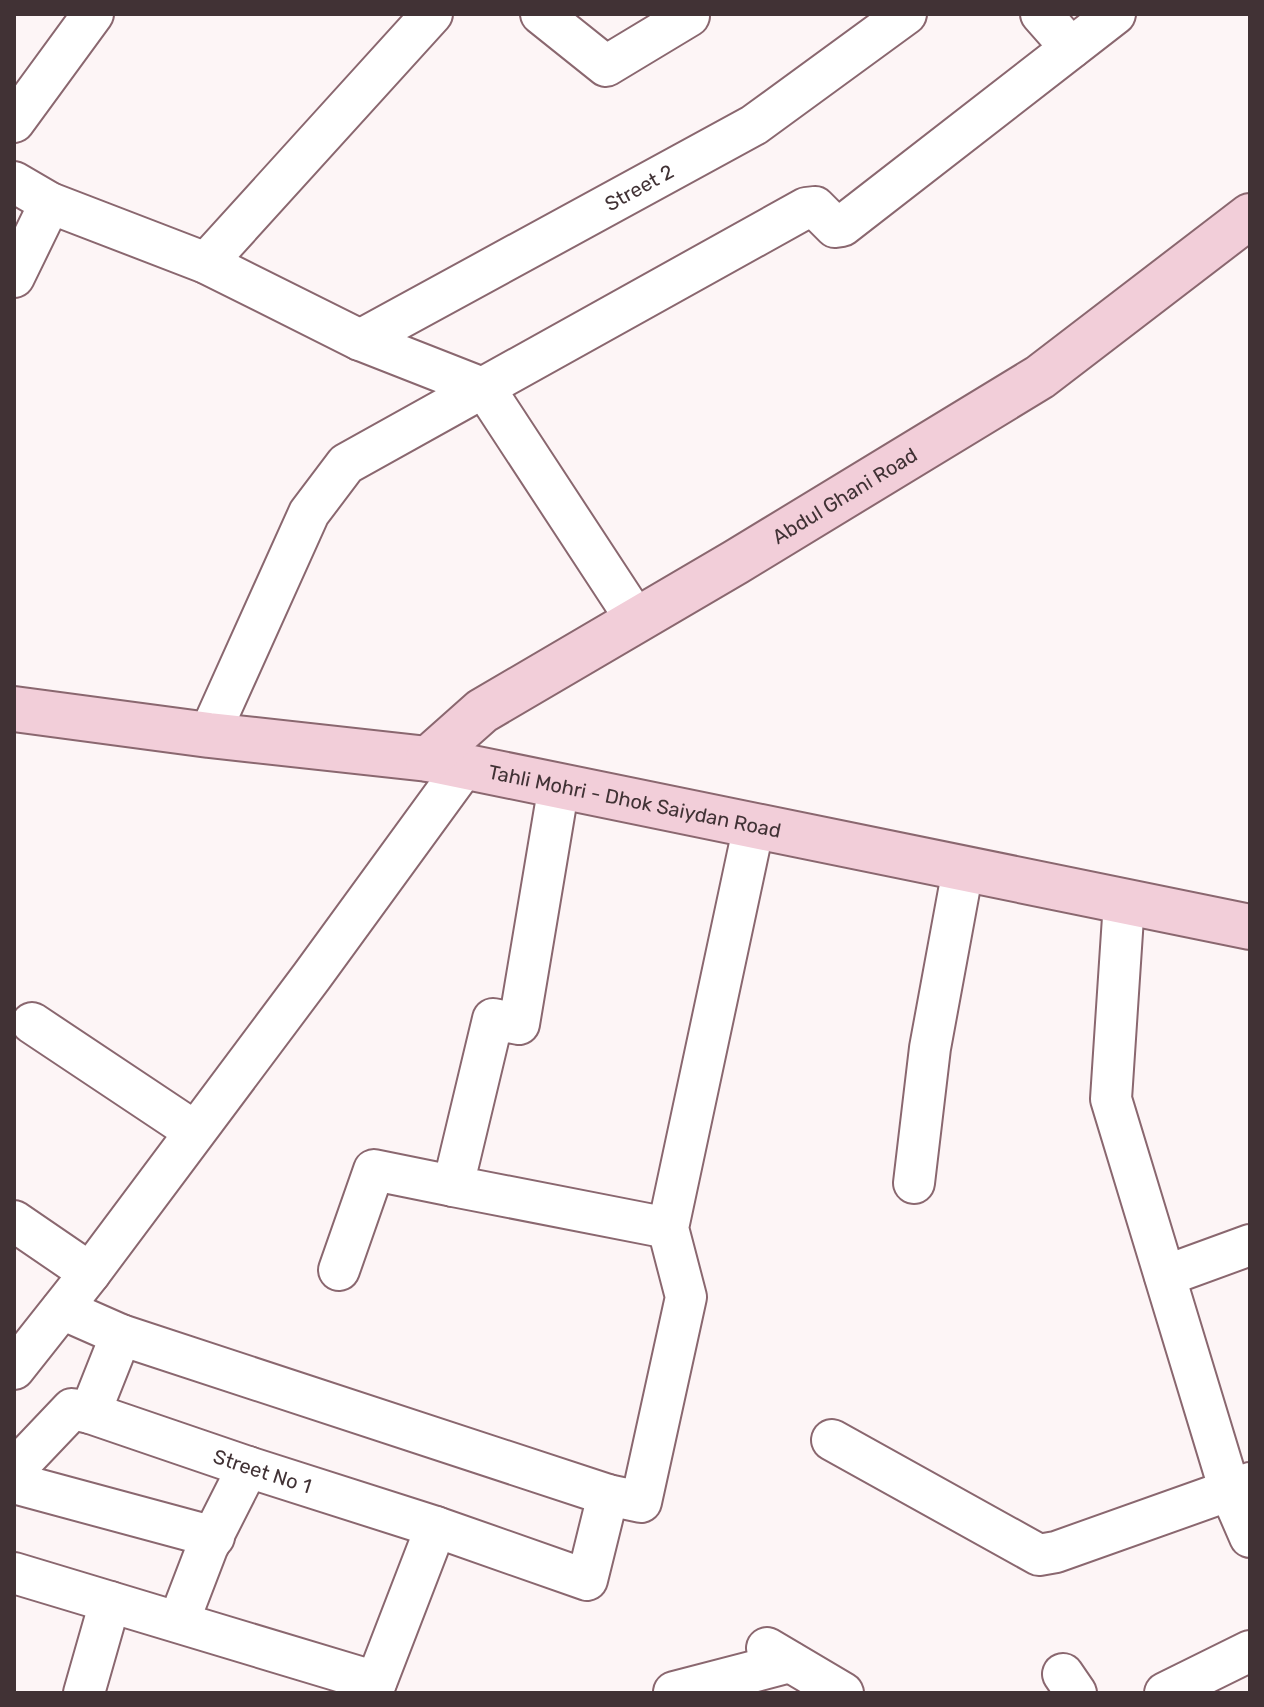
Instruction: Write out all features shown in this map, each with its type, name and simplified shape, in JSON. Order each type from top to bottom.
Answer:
[{"type":"street","points":[[14,122],[93,14]]},
{"type":"street","points":[[206,263],[432,14]]},
{"type":"street","points":[[541,14],[606,66],[689,16]]},
{"type":"street","name":"Street 2","points":[[360,340],[754,125],[906,14]]},
{"type":"street","points":[[1041,14],[1071,48]]},
{"type":"street","points":[[209,735],[309,513],[346,464],[806,208],[815,207],[835,227],[842,226],[1115,14]]},
{"type":"street","points":[[14,182],[50,203],[206,263],[360,340],[485,389],[637,621]]},
{"type":"street","points":[[14,277],[50,203]]},
{"type":"street","name":"Abdul Ghani Road","points":[[447,763],[482,711],[1040,377],[1250,216]]},
{"type":"street","name":"Tahli Mohri - Dhok Saiydan Road","points":[[14,709],[447,763],[1250,927]]},
{"type":"street","points":[[14,1369],[90,1273],[312,976],[447,763]]},
{"type":"street","points":[[453,1186],[493,1019],[519,1024],[559,785]]},
{"type":"street","points":[[62,1309],[121,1335],[608,1495],[641,1502],[686,1297],[668,1228],[754,825]]},
{"type":"street","points":[[914,1183],[930,1048],[963,869]]},
{"type":"street","points":[[1124,902],[1111,1099],[1165,1276],[1240,1487],[1250,1537]]},
{"type":"street","points":[[32,1023],[194,1131]]},
{"type":"street","points":[[339,1270],[374,1170],[668,1228]]},
{"type":"street","points":[[14,1221],[90,1273]]},
{"type":"street","points":[[1165,1276],[1250,1245]]},
{"type":"street","points":[[14,1470],[72,1409],[90,1413],[121,1335]]},
{"type":"street","name":"Street No 1","points":[[90,1413],[587,1580],[608,1495]]},
{"type":"street","points":[[832,1440],[1039,1555],[1056,1552],[1240,1487]]},
{"type":"street","points":[[179,1621],[207,1548],[248,1467]]},
{"type":"street","points":[[14,1483],[214,1537]]},
{"type":"street","points":[[14,1573],[179,1621],[374,1687],[436,1527]]},
{"type":"street","points":[[84,1693],[110,1602]]},
{"type":"street","points":[[1165,1693],[1250,1651]]},
{"type":"street","points":[[674,1692],[777,1654],[843,1693]]}]
